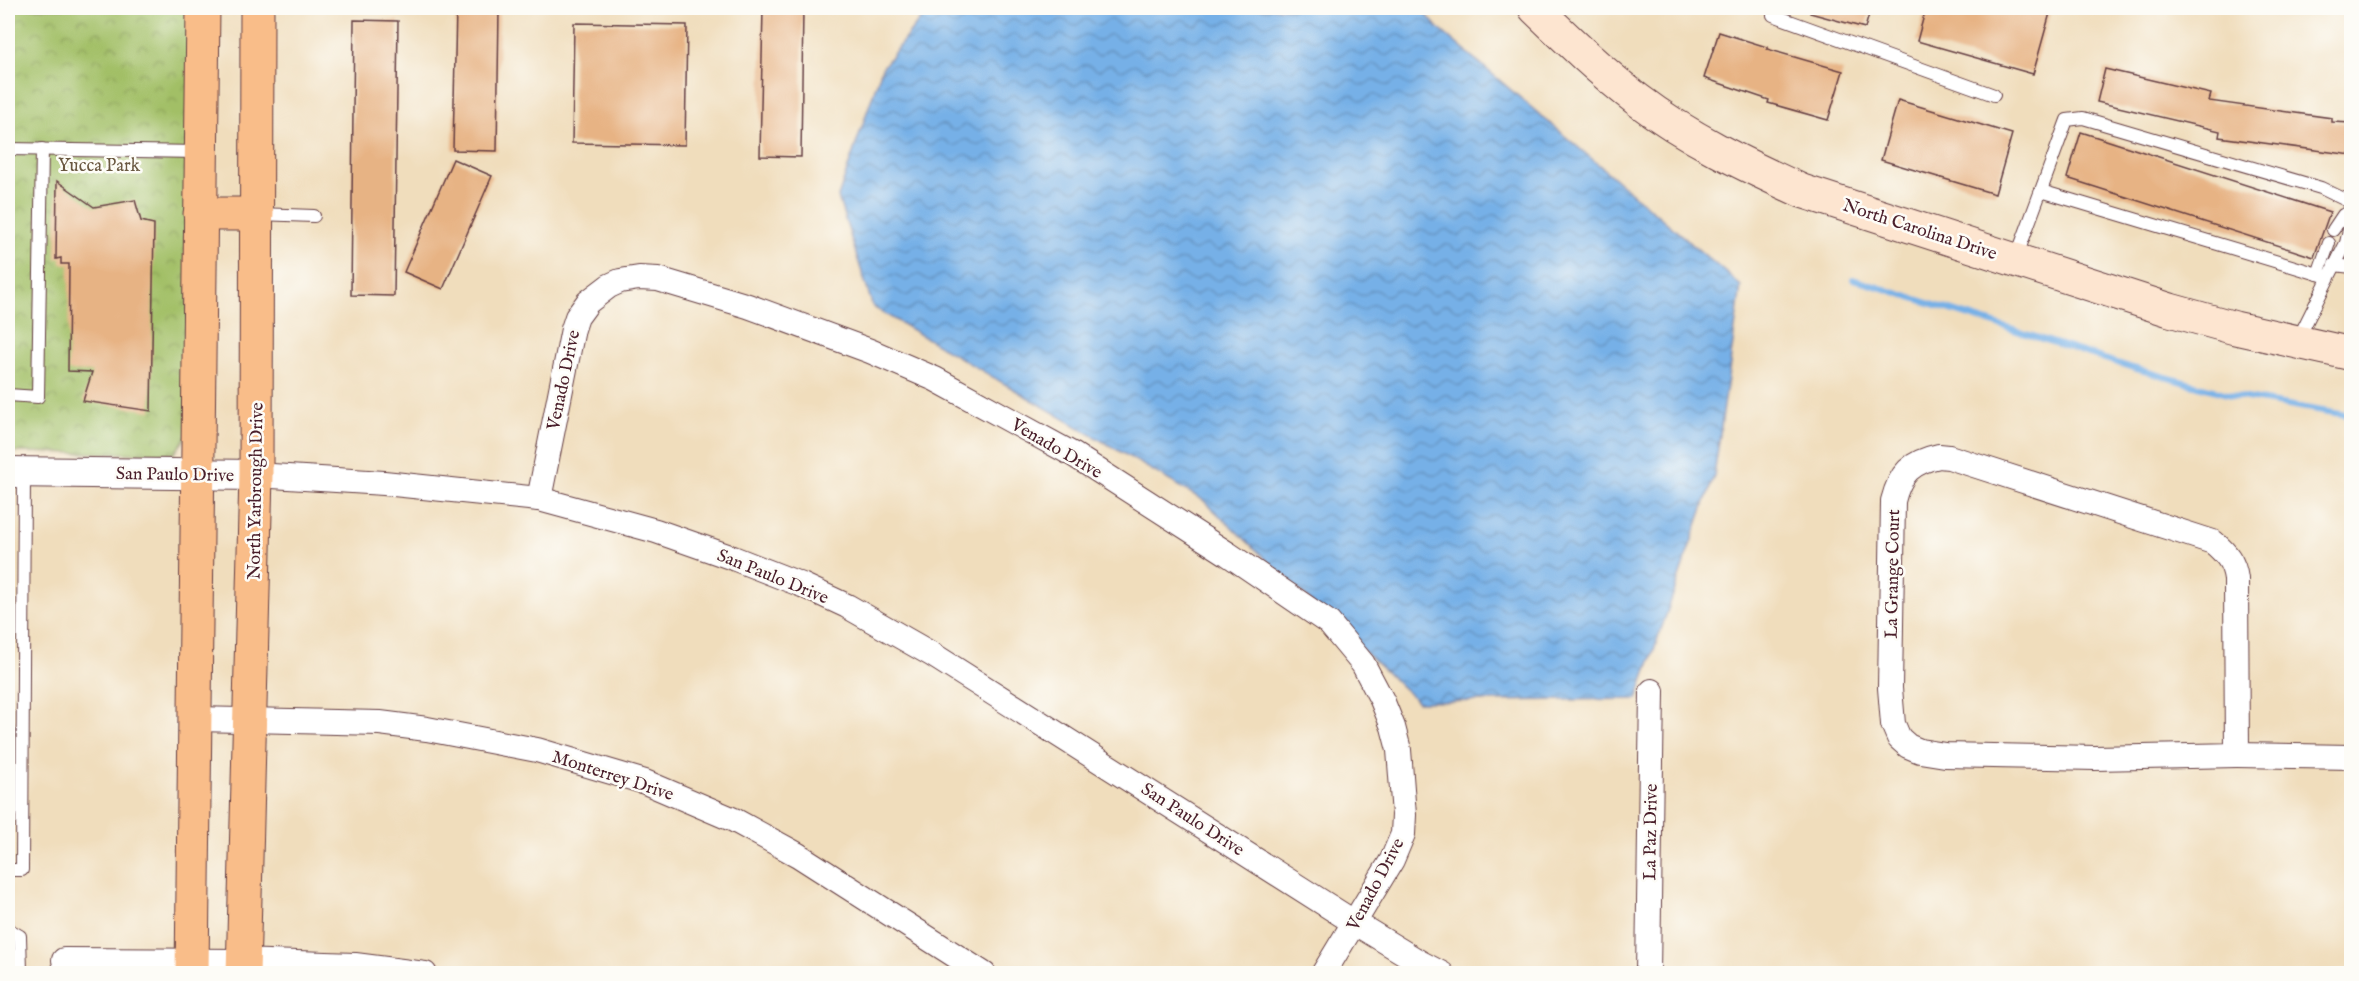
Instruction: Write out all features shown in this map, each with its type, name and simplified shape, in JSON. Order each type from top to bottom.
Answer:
[{"type":"main road","points":[[192,968],[203,8]]},
{"type":"main road","name":"North Yarbrough Drive","points":[[243,967],[256,475],[257,8]]},
{"type":"main road","name":"North Carolina Drive","points":[[1535,8],[1584,56],[1638,100],[1689,134],[1744,165],[1802,191],[2170,310],[2352,354]]},
{"type":"main road","points":[[200,214],[257,214]]},
{"type":"street","name":"Venado Drive","points":[[539,499],[577,317],[598,293],[620,281],[639,278],[658,279],[748,306],[870,351],[935,379],[1074,455],[1228,554],[1329,623],[1362,664],[1382,700],[1399,750],[1404,815],[1403,834],[1392,860],[1323,974]]},
{"type":"street","name":"La Grange Court","points":[[2237,755],[2236,579],[2228,554],[2213,542],[1949,457],[1924,460],[1906,471],[1897,485],[1893,501],[1890,688],[1893,724],[1899,738],[1904,742],[1920,751],[1945,755],[2095,758],[2237,755],[2352,757]]},
{"type":"street","name":"San Paulo Drive","points":[[16,472],[256,475],[384,483],[539,499],[627,522],[733,558],[802,585],[847,606],[933,655],[1355,923],[1442,974]]},
{"type":"street","name":"La Paz Drive","points":[[1648,974],[1652,691]]},
{"type":"street","name":"Monterrey Drive","points":[[196,719],[380,723],[427,729],[537,750],[645,782],[734,820],[798,855],[984,974]]},
{"type":"street","points":[[64,960],[192,968],[355,965],[425,974]]},
{"type":"lane","points":[[1773,15],[1994,95]]},
{"type":"lane","points":[[2015,260],[2067,120],[2083,118],[2321,188],[2352,203]]},
{"type":"lane","points":[[8,149],[201,152]]},
{"type":"lane","points":[[8,395],[38,397],[42,149]]},
{"type":"lane","points":[[2041,191],[2323,275]]},
{"type":"lane","points":[[257,214],[314,216]]},
{"type":"lane","points":[[2323,275],[2334,265],[2346,243],[2352,214],[2343,215],[2333,230]]},
{"type":"lane","points":[[2296,342],[2323,275],[2329,243]]},
{"type":"lane","points":[[2334,265],[2352,267]]},
{"type":"lane","points":[[8,870],[22,870],[16,472]]},
{"type":"lane","points":[[8,929],[20,936],[22,946],[19,974]]},
{"type":"green space","name":"Yucca Park","points":[[8,8],[191,8],[187,436],[174,454],[8,452]]},
{"type":"water","points":[[929,8],[1421,8],[1437,27],[1741,286],[1714,476],[1637,699],[1418,702],[1203,500],[873,307],[838,197],[882,68]]},
{"type":"building","points":[[456,8],[499,9],[497,151],[453,150]]},
{"type":"building","points":[[763,8],[803,8],[801,157],[760,156]]},
{"type":"building","points":[[1811,8],[1871,8],[1865,28],[1810,13]]},
{"type":"building","points":[[1926,8],[2030,8],[2050,13],[2033,74],[1917,41]]},
{"type":"building","points":[[354,20],[398,21],[394,296],[351,295]]},
{"type":"building","points":[[574,23],[687,25],[685,145],[572,143]]},
{"type":"building","points":[[1719,32],[1767,47],[1767,49],[1843,71],[1828,120],[1768,103],[1769,100],[1704,78]]},
{"type":"building","points":[[2105,69],[2211,94],[2209,101],[2332,118],[2332,122],[2352,123],[2352,155],[2219,137],[2220,131],[2097,102]]},
{"type":"building","points":[[1898,100],[2012,134],[1995,194],[1881,160]]},
{"type":"building","points":[[2081,132],[2330,212],[2314,257],[2067,178]]},
{"type":"building","points":[[453,159],[492,176],[443,289],[404,272]]},
{"type":"building","points":[[57,181],[94,207],[135,200],[141,221],[154,224],[151,411],[83,401],[92,372],[68,371],[69,264],[61,264],[61,258],[56,259]]},
{"type":"waterway","points":[[1853,279],[2133,368],[2235,396],[2352,416]]}]
